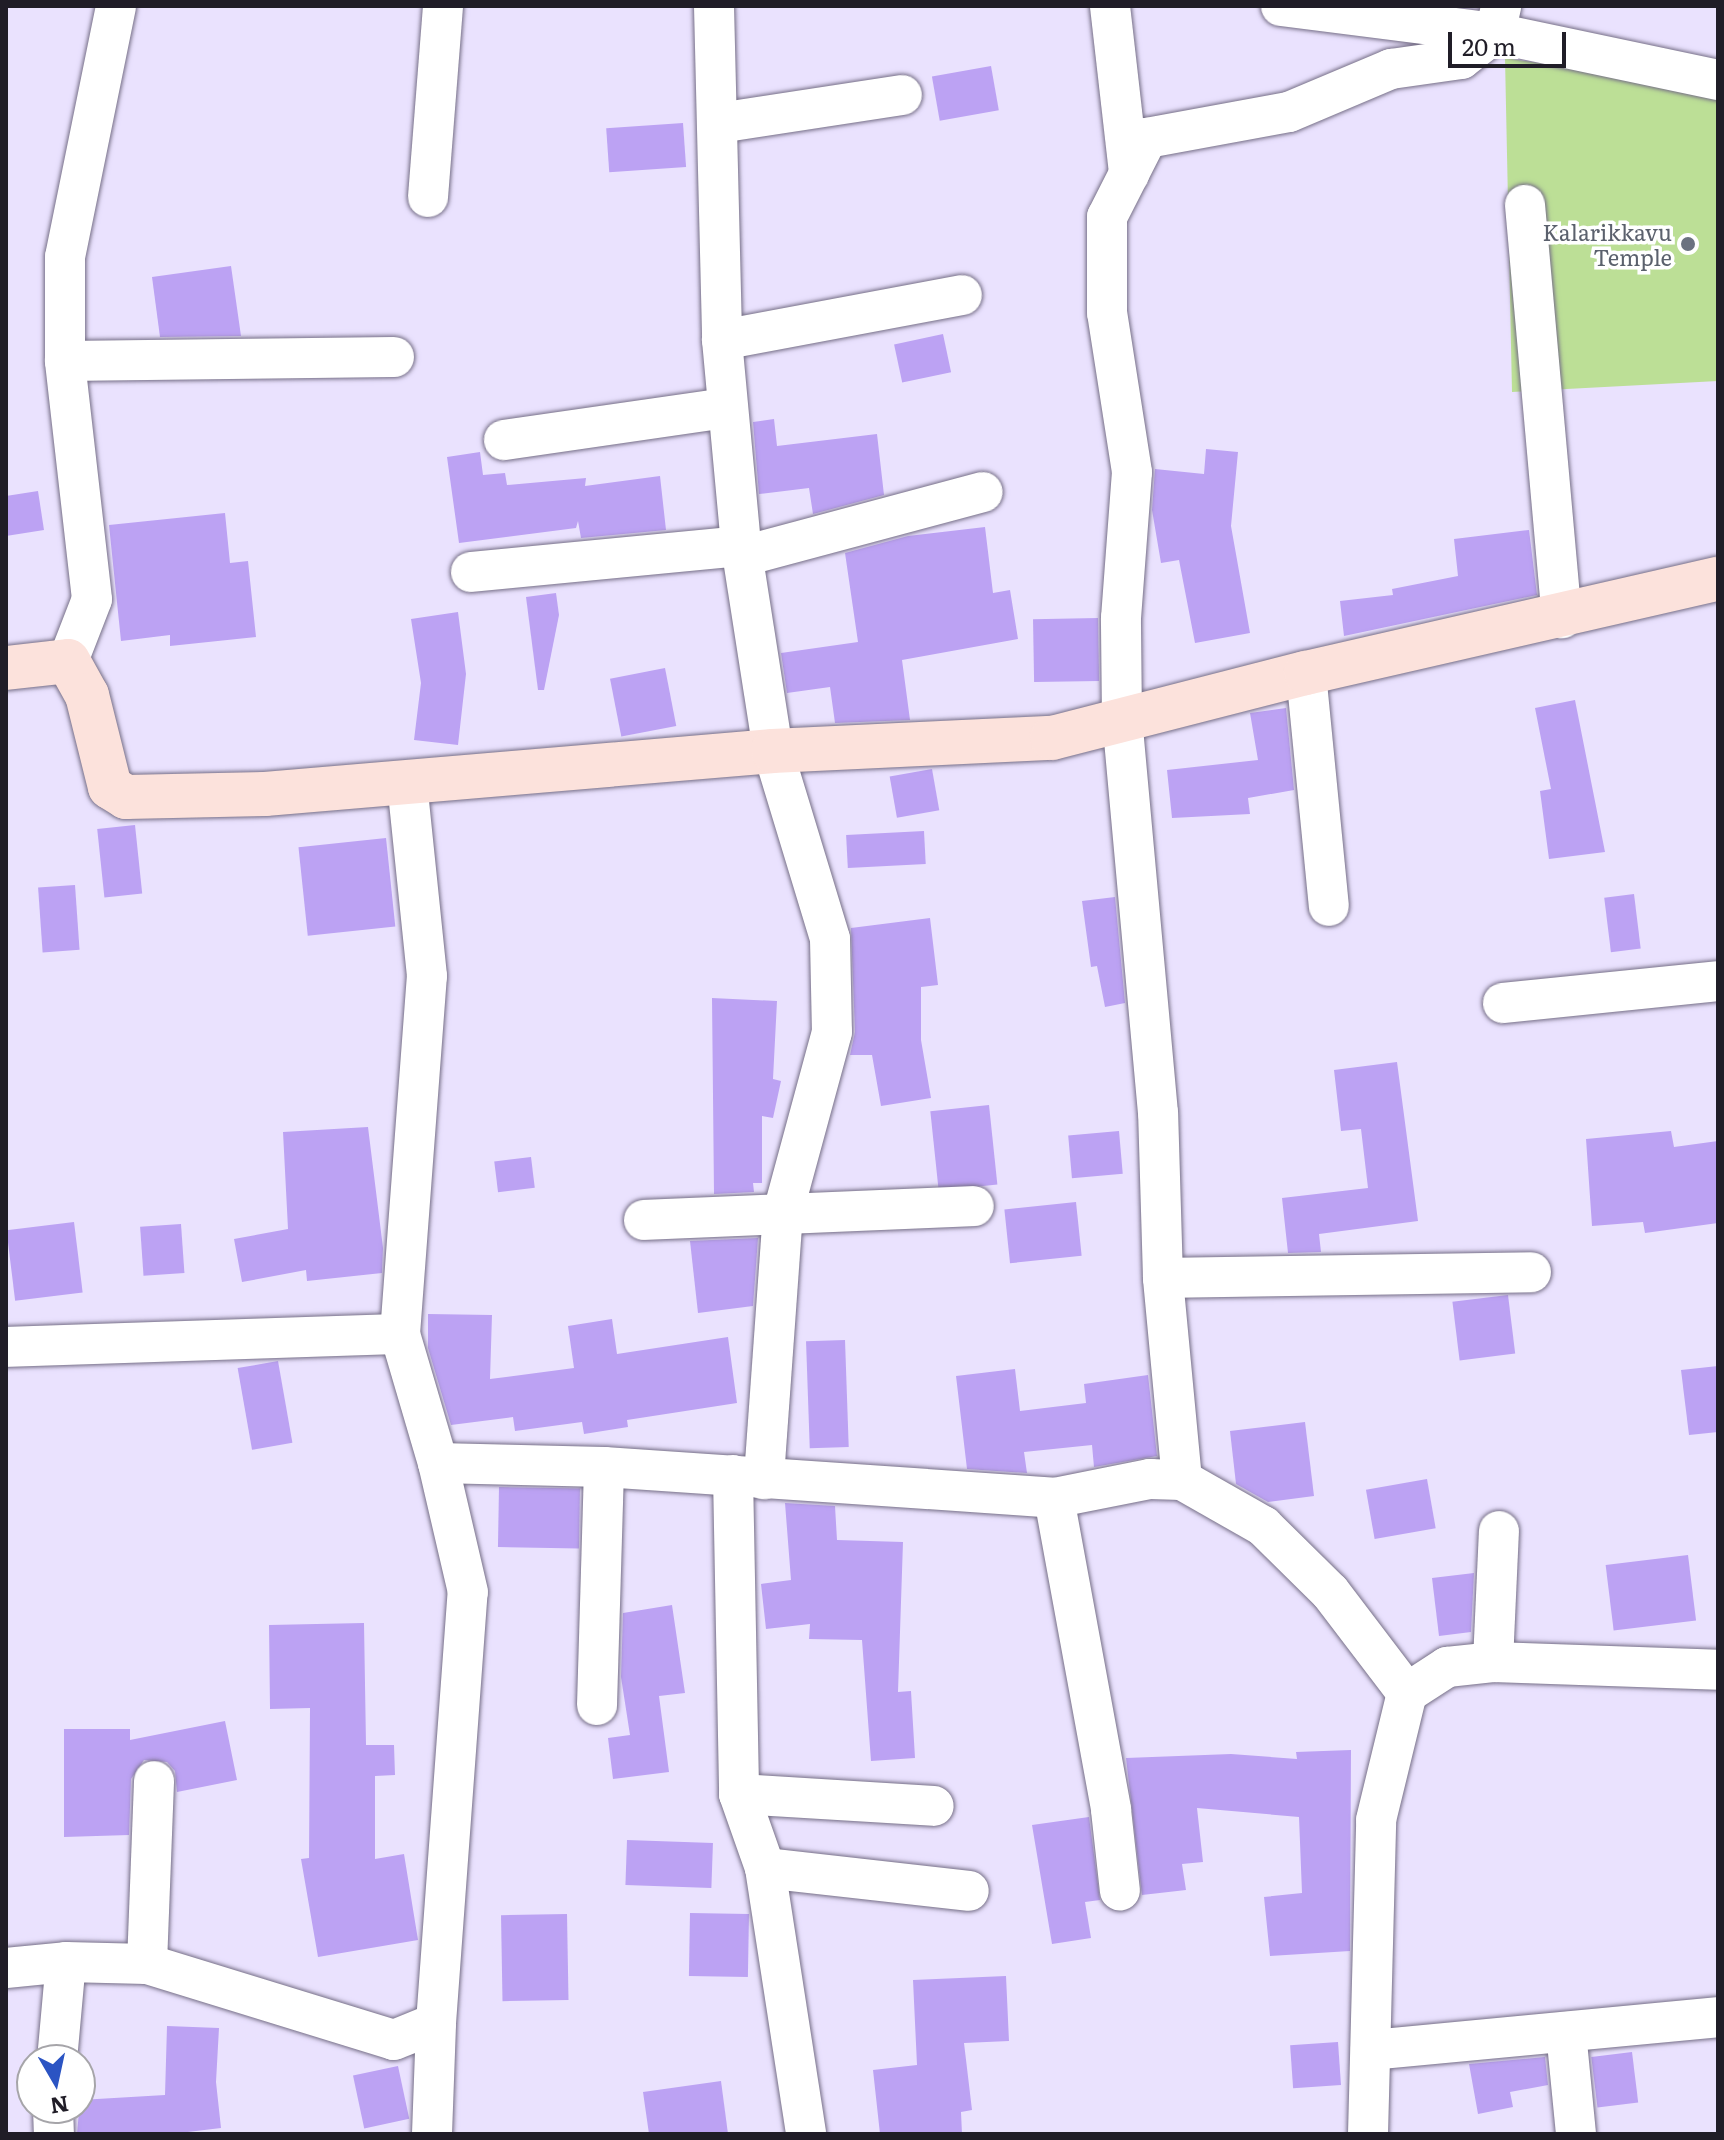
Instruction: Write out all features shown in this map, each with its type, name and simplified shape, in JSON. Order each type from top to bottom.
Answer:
[{"type":"street","points":[[68,661],[92,599],[65,361],[65,257],[116,6]]},
{"type":"street","points":[[428,197],[443,6]]},
{"type":"street","points":[[714,6],[722,340],[742,551],[773,751],[830,939],[832,1032],[783,1212],[748,1477],[739,1794],[765,1868],[806,2134]]},
{"type":"street","points":[[1110,6],[1129,174]]},
{"type":"street","points":[[1281,6],[1498,20],[1718,80]]},
{"type":"street","points":[[1182,1480],[1163,1278],[1158,1113],[1122,721],[1121,618],[1132,472],[1107,313],[1107,217],[1147,138],[1289,112],[1391,69],[1461,59],[1498,20]]},
{"type":"street","points":[[719,123],[902,95]]},
{"type":"street","points":[[1525,205],[1562,618]]},
{"type":"street","points":[[722,340],[962,295]]},
{"type":"street","points":[[65,361],[394,357]]},
{"type":"street","points":[[504,440],[727,408]]},
{"type":"street","points":[[471,572],[742,551],[983,492]]},
{"type":"street","points":[[68,661],[87,695],[110,787],[126,797],[265,794],[773,751],[1052,738],[1306,673],[1562,618],[1718,579]]},
{"type":"street","points":[[6,668],[68,661]]},
{"type":"street","points":[[1306,673],[1329,906]]},
{"type":"street","points":[[407,783],[427,976],[400,1334],[438,1463],[468,1592],[436,2023],[432,2134]]},
{"type":"street","points":[[1503,1003],[1718,981]]},
{"type":"street","points":[[644,1220],[974,1206]]},
{"type":"street","points":[[1163,1278],[1531,1272]]},
{"type":"street","points":[[6,1347],[400,1334]]},
{"type":"street","points":[[438,1463],[604,1467],[1054,1498],[1150,1479],[1182,1480],[1263,1526],[1330,1592],[1407,1693]]},
{"type":"street","points":[[597,1705],[604,1467]]},
{"type":"street","points":[[1054,1498],[1111,1810],[1120,1891]]},
{"type":"street","points":[[1493,1662],[1499,1531]]},
{"type":"street","points":[[1368,2134],[1376,1820],[1407,1693],[1447,1667],[1493,1662],[1718,1670]]},
{"type":"street","points":[[147,1964],[154,1781]]},
{"type":"street","points":[[739,1794],[934,1806]]},
{"type":"street","points":[[765,1868],[969,1891]]},
{"type":"street","points":[[6,1968],[66,1962],[147,1964],[394,2040],[436,2023]]},
{"type":"street","points":[[58,2044],[66,1962]]},
{"type":"street","points":[[1371,2050],[1718,2017]]},
{"type":"street","points":[[1566,2032],[1576,2134]]},
{"type":"green space","points":[[1505,58],[1718,90],[1718,381],[1512,392]]},
{"type":"building","points":[[991,66],[999,110],[940,121],[932,76]]},
{"type":"building","points":[[683,123],[686,167],[609,172],[606,128]]},
{"type":"building","points":[[231,266],[241,336],[160,337],[152,277]]},
{"type":"building","points":[[943,334],[951,372],[902,383],[894,344]]},
{"type":"building","points":[[774,419],[777,446],[877,434],[884,495],[813,514],[809,488],[759,494],[753,422]]},
{"type":"building","points":[[1206,449],[1238,452],[1231,526],[1250,633],[1195,643],[1179,560],[1161,563],[1152,510],[1155,469],[1204,474]]},
{"type":"building","points":[[480,452],[483,475],[505,473],[507,485],[586,478],[585,486],[660,476],[666,530],[581,538],[578,521],[576,528],[459,543],[447,457]]},
{"type":"building","points":[[38,491],[44,530],[6,536],[6,496]]},
{"type":"building","points":[[225,513],[230,563],[248,561],[256,637],[170,646],[170,635],[121,641],[109,525]]},
{"type":"building","points":[[985,527],[993,593],[1010,590],[1018,639],[902,660],[910,720],[835,723],[830,687],[787,693],[781,653],[858,642],[845,553],[908,536]]},
{"type":"building","points":[[1529,530],[1537,595],[1344,636],[1340,601],[1393,595],[1392,589],[1458,576],[1454,539]]},
{"type":"building","points":[[556,593],[559,615],[544,690],[538,690],[526,597]]},
{"type":"building","points":[[458,612],[466,674],[458,745],[414,740],[421,683],[411,619]]},
{"type":"building","points":[[1098,618],[1099,681],[1034,682],[1033,619]]},
{"type":"building","points":[[665,668],[676,726],[621,737],[610,679]]},
{"type":"building","points":[[1575,700],[1605,852],[1549,859],[1540,791],[1551,789],[1535,708]]},
{"type":"building","points":[[1286,708],[1294,790],[1248,798],[1250,814],[1172,818],[1167,770],[1258,760],[1250,713]]},
{"type":"building","points":[[932,769],[939,810],[897,818],[890,776]]},
{"type":"building","points":[[135,825],[142,894],[104,898],[97,829]]},
{"type":"building","points":[[924,831],[926,864],[848,868],[846,835]]},
{"type":"building","points":[[386,838],[395,927],[308,936],[298,847]]},
{"type":"building","points":[[75,885],[80,950],[43,952],[38,888]]},
{"type":"building","points":[[1634,894],[1641,949],[1611,952],[1604,898]]},
{"type":"building","points":[[1115,897],[1125,1003],[1105,1007],[1097,966],[1091,967],[1082,901]]},
{"type":"building","points":[[930,918],[938,985],[921,987],[921,1040],[931,1098],[881,1106],[872,1055],[850,1055],[855,1032],[851,928]]},
{"type":"building","points":[[712,998],[777,1001],[773,1079],[781,1081],[773,1118],[762,1116],[762,1183],[753,1183],[754,1192],[714,1194]]},
{"type":"building","points":[[1397,1062],[1418,1221],[1319,1234],[1321,1252],[1288,1253],[1282,1198],[1368,1188],[1361,1129],[1341,1131],[1334,1070]]},
{"type":"building","points":[[989,1105],[997,1185],[939,1191],[930,1111]]},
{"type":"building","points":[[368,1127],[383,1248],[382,1273],[307,1281],[306,1270],[242,1282],[234,1239],[288,1229],[283,1132]]},
{"type":"building","points":[[1119,1131],[1123,1174],[1072,1178],[1068,1135]]},
{"type":"building","points":[[1671,1131],[1674,1147],[1718,1141],[1718,1223],[1645,1233],[1643,1222],[1592,1226],[1586,1139]]},
{"type":"building","points":[[531,1157],[535,1188],[498,1192],[494,1162]]},
{"type":"building","points":[[1076,1202],[1082,1256],[1010,1263],[1004,1210]]},
{"type":"building","points":[[74,1222],[83,1292],[15,1301],[7,1230]]},
{"type":"building","points":[[181,1224],[184,1273],[144,1276],[140,1227]]},
{"type":"building","points":[[758,1238],[753,1306],[698,1313],[690,1241]]},
{"type":"building","points":[[1508,1295],[1515,1354],[1460,1360],[1452,1302]]},
{"type":"building","points":[[428,1314],[492,1315],[490,1379],[574,1368],[568,1326],[612,1319],[617,1354],[728,1337],[737,1403],[627,1420],[628,1427],[584,1434],[582,1422],[515,1431],[513,1417],[451,1425],[428,1348]]},
{"type":"building","points":[[845,1340],[849,1447],[810,1448],[806,1341]]},
{"type":"building","points":[[278,1361],[292,1443],[252,1450],[238,1368]]},
{"type":"building","points":[[1718,1366],[1718,1432],[1689,1435],[1681,1370]]},
{"type":"building","points":[[1015,1369],[1020,1411],[1086,1403],[1084,1384],[1148,1375],[1157,1456],[1094,1467],[1092,1445],[1024,1452],[1027,1473],[967,1469],[956,1376]]},
{"type":"building","points":[[1305,1422],[1314,1496],[1268,1502],[1236,1484],[1230,1431]]},
{"type":"building","points":[[1427,1479],[1436,1528],[1375,1539],[1366,1490]]},
{"type":"building","points":[[499,1487],[580,1488],[579,1548],[498,1547]]},
{"type":"building","points":[[785,1503],[835,1506],[837,1540],[903,1542],[898,1692],[911,1691],[915,1758],[871,1761],[862,1640],[809,1639],[810,1624],[766,1629],[761,1584],[791,1580]]},
{"type":"building","points":[[1688,1555],[1696,1621],[1614,1631],[1606,1565]]},
{"type":"building","points":[[1474,1573],[1471,1632],[1439,1636],[1432,1578]]},
{"type":"building","points":[[672,1605],[685,1693],[659,1696],[669,1772],[613,1779],[608,1738],[630,1735],[621,1677],[623,1613]]},
{"type":"building","points":[[364,1623],[366,1745],[394,1745],[395,1775],[375,1776],[375,1859],[404,1854],[418,1940],[318,1957],[301,1859],[309,1858],[310,1708],[270,1709],[269,1625]]},
{"type":"building","points":[[225,1721],[237,1780],[177,1792],[175,1771],[167,1762],[144,1760],[131,1779],[129,1835],[64,1837],[64,1729],[130,1729],[130,1740]]},
{"type":"building","points":[[1351,1750],[1350,1951],[1270,1956],[1264,1897],[1302,1893],[1299,1817],[1197,1808],[1203,1862],[1182,1864],[1186,1890],[1142,1895],[1126,1758],[1231,1754],[1297,1759],[1296,1752]]},
{"type":"building","points":[[1089,1817],[1100,1900],[1085,1902],[1091,1938],[1052,1944],[1032,1825]]},
{"type":"building","points":[[627,1840],[713,1843],[711,1888],[625,1885]]},
{"type":"building","points":[[690,1913],[749,1914],[748,1977],[689,1976]]},
{"type":"building","points":[[567,1914],[569,2000],[503,2001],[501,1915]]},
{"type":"building","points":[[1006,1976],[1009,2041],[964,2043],[972,2110],[961,2112],[962,2134],[880,2134],[873,2070],[917,2065],[913,1980]]},
{"type":"building","points":[[167,2026],[219,2028],[216,2082],[221,2128],[171,2134],[77,2134],[78,2124],[96,2124],[96,2099],[165,2095]]},
{"type":"building","points":[[1338,2042],[1341,2085],[1293,2088],[1290,2045]]},
{"type":"building","points":[[1632,2052],[1638,2103],[1598,2108],[1591,2057]]},
{"type":"building","points":[[1545,2057],[1548,2085],[1510,2092],[1513,2107],[1478,2114],[1469,2064]]},
{"type":"building","points":[[398,2066],[409,2119],[364,2128],[353,2076]]},
{"type":"building","points":[[721,2081],[728,2134],[649,2134],[643,2092]]},
{"type":"place","name":"Kalarikkavu Temple","points":[[1688,244]]}]
